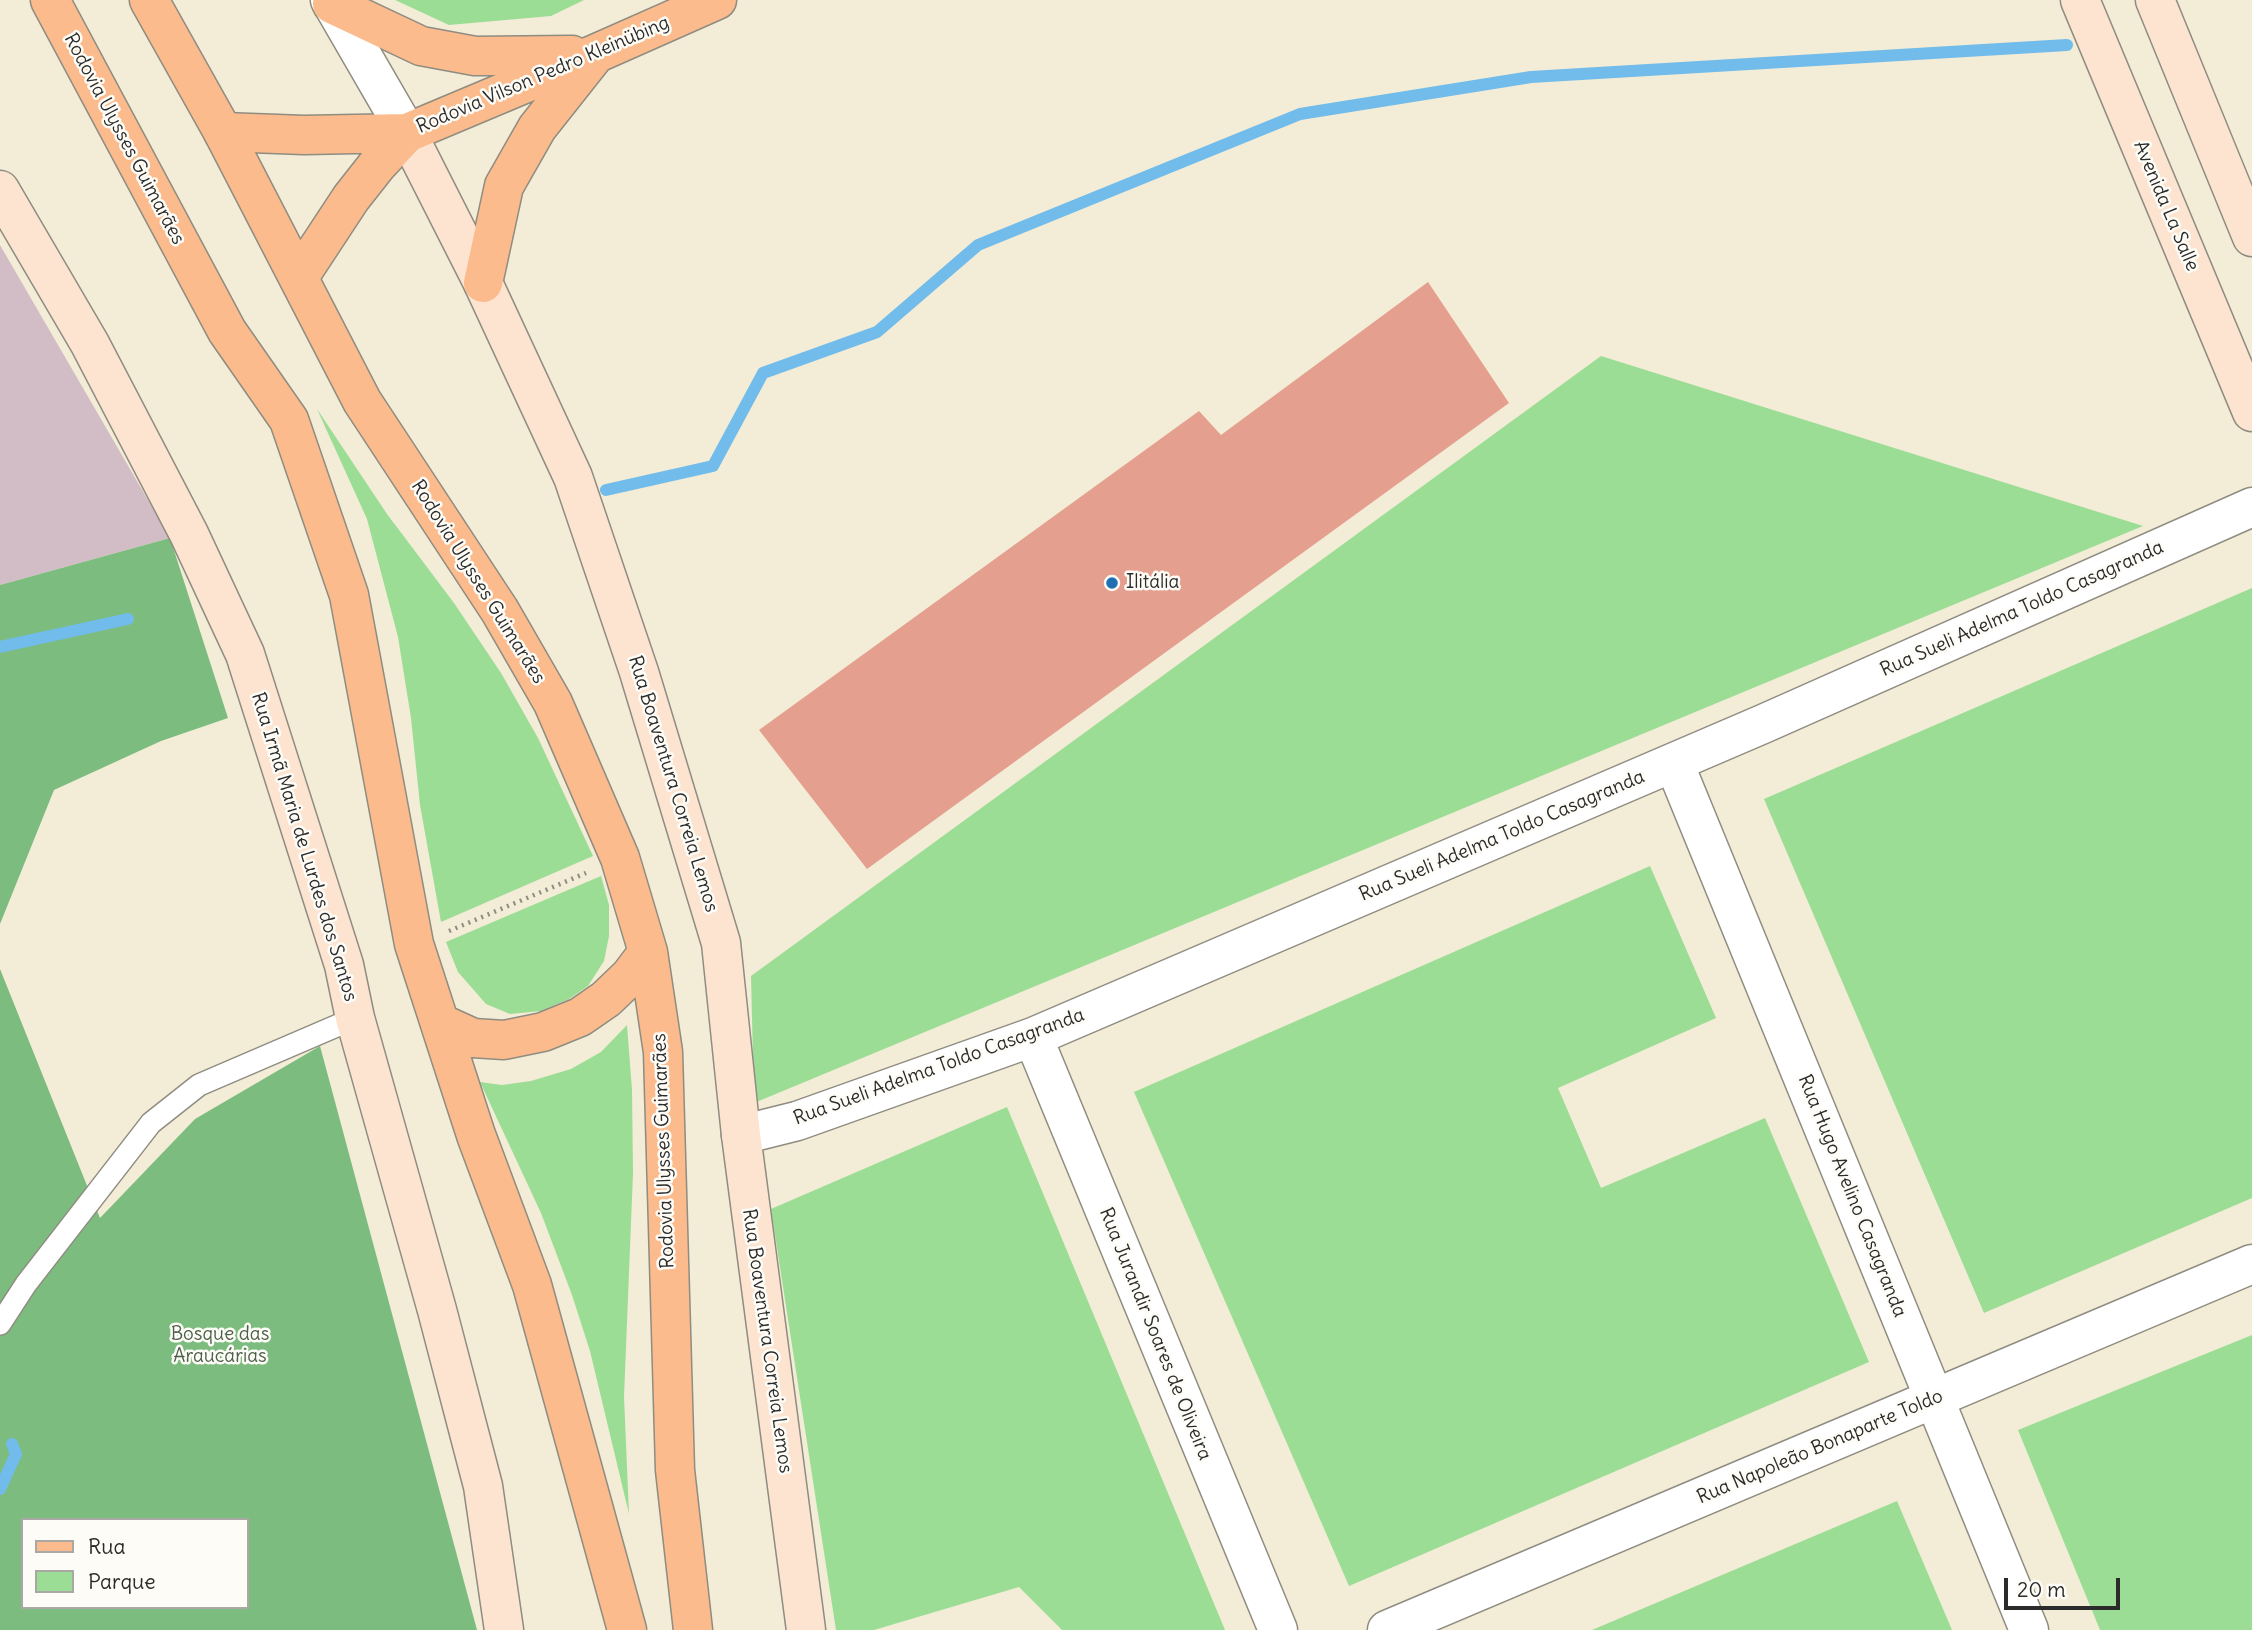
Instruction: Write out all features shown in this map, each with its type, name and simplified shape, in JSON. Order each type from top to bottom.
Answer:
[{"type":"main road","name":"Rodovia Ulysses Guimarães","points":[[50,0],[227,331],[289,420],[349,595],[414,944],[475,1135],[532,1285],[627,1630]]},
{"type":"main road","name":"Rodovia Ulysses Guimarães","points":[[149,0],[223,132],[362,401],[500,611],[553,703],[620,858],[648,952],[663,1052],[675,1470],[693,1630]]},
{"type":"main road","name":"Rodovia Vilson Pedro Kleinübing","points":[[223,132],[304,135],[407,133],[717,0]]},
{"type":"main road","points":[[331,2],[421,46],[475,56],[595,54]]},
{"type":"main road","points":[[483,283],[505,186],[537,128],[595,54]]},
{"type":"main road","name":"Rodovia Vilson Pedro Kleinübing","points":[[299,277],[351,198],[407,133]]},
{"type":"main road","points":[[440,1023],[473,1038],[504,1040],[543,1032],[580,1017],[606,999],[631,976],[648,952]]},
{"type":"street","name":"Avenida La Salle","points":[[2080,0],[2252,412]]},
{"type":"street","points":[[2155,0],[2252,237]]},
{"type":"street","name":"Rua Boaventura Correia Lemos","points":[[331,2],[407,133],[483,283],[573,477],[639,672],[722,943],[741,1135],[806,1630]]},
{"type":"street","name":"Rua Irmã Maria de Lurdes dos Santos","points":[[0,190],[90,344],[189,534],[245,654],[344,965],[355,1018],[437,1310],[483,1486],[504,1630]]},
{"type":"street","name":"Rua Sueli Adelma Toldo Casagranda","points":[[741,1135],[797,1121],[1033,1037],[1674,763],[2252,507]]},
{"type":"street","name":"Rua Hugo Avelino Casagranda","points":[[1674,763],[2029,1630]]},
{"type":"street","name":"Rua Jurandir Soares de Oliveira","points":[[1033,1037],[1278,1630]]},
{"type":"street","name":"Rua Napoleão Bonaparte Toldo","points":[[1387,1630],[2252,1264]]},
{"type":"lane","points":[[0,1324],[26,1284],[151,1123],[199,1085],[355,1018]]},
{"type":"path","points":[[448,932],[592,870]]},
{"type":"shaded area","points":[[0,245],[170,538],[0,585]]},
{"type":"green space","points":[[395,0],[584,0],[551,16],[449,25]]},
{"type":"green space","points":[[1601,356],[2143,526],[754,1103],[751,976]]},
{"type":"green space","points":[[317,409],[387,514],[454,603],[501,673],[538,738],[593,856],[441,922],[420,805],[411,718],[398,637],[367,519]]},
{"type":"green space","points":[[170,538],[228,718],[161,741],[54,790],[0,924],[0,585]]},
{"type":"green space","points":[[2252,588],[2252,1198],[1984,1313],[1764,799]]},
{"type":"green space","points":[[1650,866],[1716,1018],[1558,1088],[1601,1188],[1765,1118],[1869,1362],[1349,1586],[1134,1092]]},
{"type":"green space","points":[[601,876],[609,905],[609,936],[604,961],[588,986],[569,999],[541,1011],[510,1014],[486,1004],[458,972],[446,942]]},
{"type":"green space","name":"Bosque das Araucárias","points":[[0,969],[100,1218],[195,1119],[320,1046],[477,1630],[0,1630]]},
{"type":"green space","points":[[627,1025],[632,1090],[633,1173],[624,1397],[629,1514],[590,1351],[572,1295],[541,1213],[480,1082],[502,1085],[531,1081],[571,1069],[601,1052]]},
{"type":"green space","points":[[1007,1107],[1225,1630],[1062,1630],[1019,1587],[874,1630],[836,1630],[771,1209]]},
{"type":"green space","points":[[2252,1335],[2252,1630],[2100,1630],[2018,1430]]},
{"type":"green space","points":[[1897,1501],[1952,1630],[1592,1630]]},
{"type":"building","name":"Ilitália","points":[[1428,282],[1509,403],[867,869],[759,730],[1199,411],[1221,435]]},
{"type":"waterway","points":[[606,490],[713,466],[763,373],[877,332],[978,245],[1300,114],[1531,77],[2067,45]]},
{"type":"waterway","points":[[0,647],[128,619]]},
{"type":"waterway","points":[[0,1489],[16,1454],[12,1444]]},
{"type":"place","name":"Ilitália","points":[[1112,583]]}]
